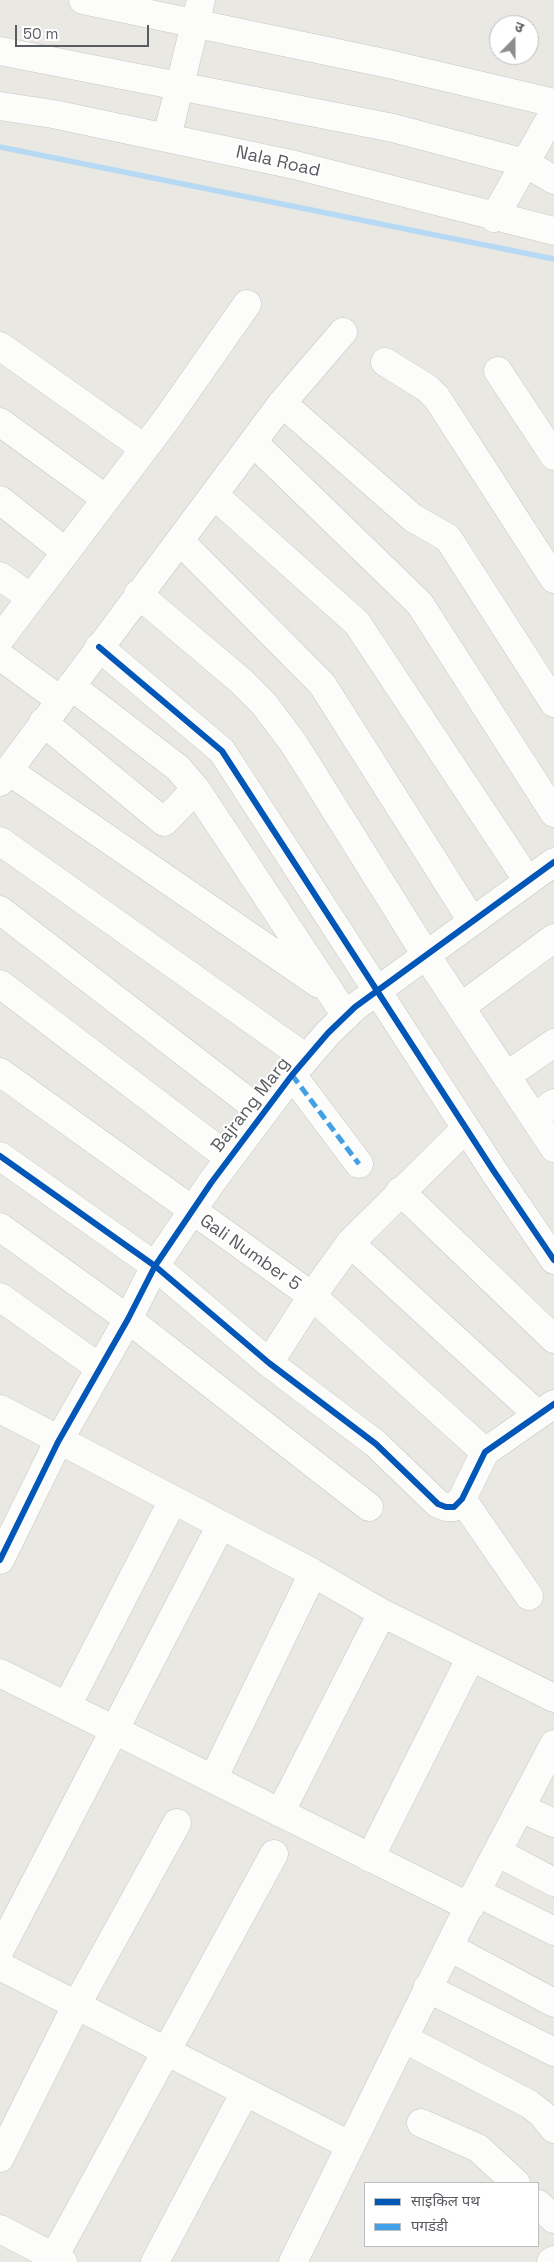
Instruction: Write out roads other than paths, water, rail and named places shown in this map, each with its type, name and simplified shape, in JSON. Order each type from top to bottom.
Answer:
[{"type":"street","points":[[83,0],[198,12],[389,64],[554,103]]},
{"type":"street","points":[[167,137],[178,86],[198,12]]},
{"type":"street","points":[[0,51],[393,128],[526,163],[554,180]]},
{"type":"street","name":"Nala Road","points":[[0,106],[167,137],[295,165],[554,232]]},
{"type":"street","points":[[494,218],[554,112]]},
{"type":"street","points":[[0,639],[144,448],[247,304]]},
{"type":"street","points":[[328,990],[4,776],[282,403],[343,332]]},
{"type":"street","points":[[0,346],[144,448]]},
{"type":"street","points":[[385,362],[427,388],[437,398],[554,579]]},
{"type":"street","points":[[498,372],[554,456]]},
{"type":"street","points":[[282,403],[413,518],[448,538],[554,703]]},
{"type":"street","points":[[0,422],[106,499]]},
{"type":"street","points":[[254,442],[420,604],[554,813]]},
{"type":"street","points":[[214,495],[357,622],[528,880]]},
{"type":"street","points":[[0,500],[66,552]]},
{"type":"street","points":[[180,541],[322,684],[472,921]]},
{"type":"street","points":[[0,576],[31,598]]},
{"type":"street","points":[[138,594],[206,650],[264,704],[294,744],[426,955],[506,1076],[544,1110],[554,1148]]},
{"type":"street","points":[[99,647],[222,752],[554,1260]]},
{"type":"street","points":[[0,656],[66,693],[178,768],[196,788],[346,1016]]},
{"type":"street","points":[[44,722],[164,822],[196,788]]},
{"type":"street","points":[[0,841],[299,1067],[358,1164]]},
{"type":"street","name":"Bajrang Marg","points":[[0,1560],[58,1442],[128,1320],[155,1266],[228,1158],[299,1067],[346,1016],[377,991],[554,862]]},
{"type":"street","points":[[0,910],[263,1113]]},
{"type":"street","points":[[461,1007],[554,938]]},
{"type":"street","points":[[0,984],[228,1158]]},
{"type":"street","points":[[506,1076],[554,1043]]},
{"type":"street","name":"Gali Number 5","points":[[0,1072],[312,1296],[485,1452]]},
{"type":"street","points":[[269,1363],[312,1296],[350,1243],[466,1128]]},
{"type":"street","points":[[0,1156],[155,1266],[269,1363],[376,1444],[438,1504],[446,1507],[454,1506],[462,1499],[485,1452],[546,1409],[350,1243]]},
{"type":"street","points":[[400,1192],[554,1339]]},
{"type":"street","points":[[0,1227],[128,1320],[370,1507]]},
{"type":"street","points":[[0,1297],[100,1368]]},
{"type":"street","points":[[0,1409],[58,1442],[313,1573],[382,1613],[554,1698]]},
{"type":"street","points":[[462,1499],[529,1596]]},
{"type":"street","points":[[67,1706],[173,1500]]},
{"type":"street","points":[[0,1950],[116,1731],[221,1525]]},
{"type":"street","points":[[213,1779],[313,1573]]},
{"type":"street","points":[[280,1813],[382,1613]]},
{"type":"street","points":[[370,1858],[471,1657]]},
{"type":"street","points":[[0,1673],[370,1858],[554,1931]]},
{"type":"street","points":[[293,2262],[349,2145],[497,1852],[520,1808],[551,1760]]},
{"type":"street","points":[[520,1808],[554,1823]]},
{"type":"street","points":[[0,2158],[76,2006],[177,1823]]},
{"type":"street","points":[[497,1852],[554,1882]]},
{"type":"street","points":[[0,2230],[59,2260],[165,2052],[274,1854]]},
{"type":"street","points":[[449,1946],[554,2003]]},
{"type":"street","points":[[0,1966],[349,2145]]},
{"type":"street","points":[[428,1988],[554,2052]]},
{"type":"street","points":[[403,2038],[529,2104],[542,2114],[554,2129]]},
{"type":"street","points":[[155,2262],[245,2092]]},
{"type":"street","points":[[422,2123],[478,2148],[515,2182]]},
{"type":"street","points":[[539,2205],[554,2219]]},
{"type":"waterway","points":[[0,147],[554,259]]}]
